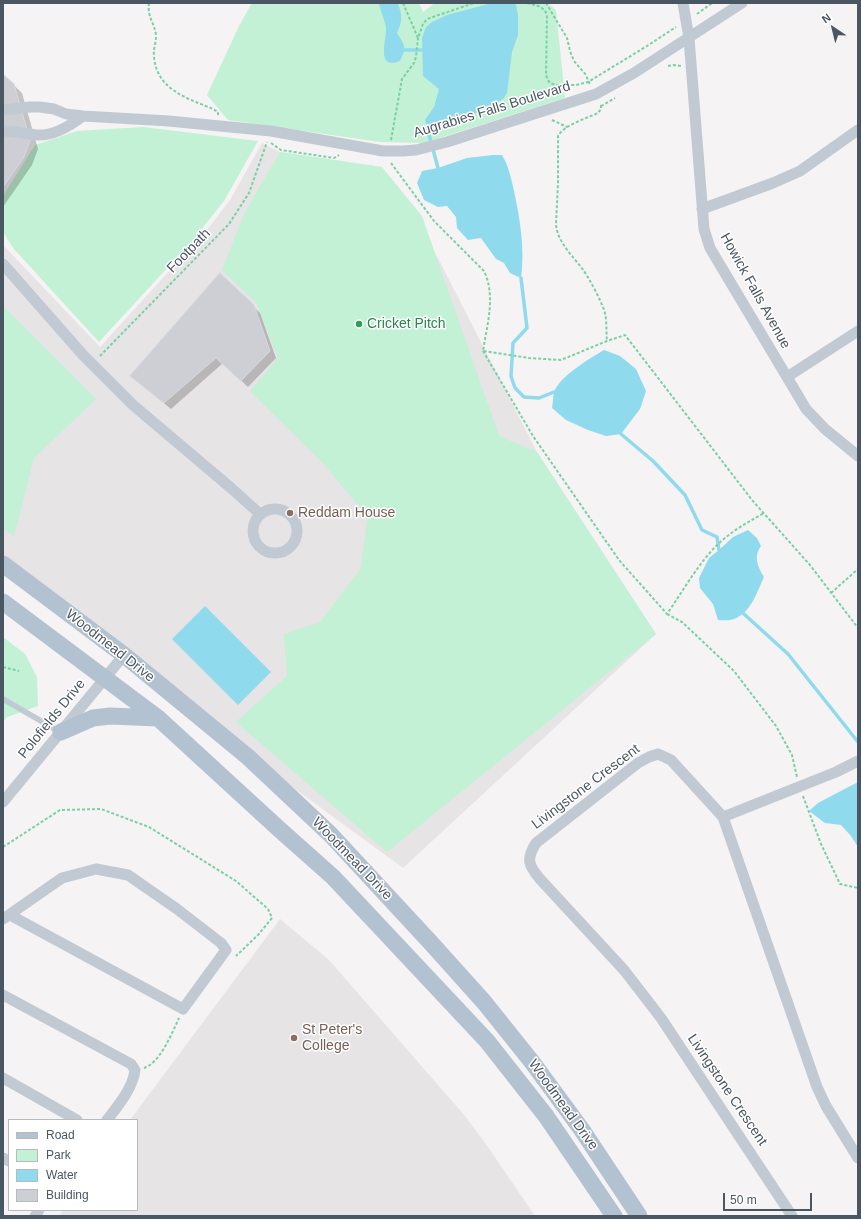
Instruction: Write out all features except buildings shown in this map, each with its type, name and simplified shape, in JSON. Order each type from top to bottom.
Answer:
[{"type":"main road","name":"Woodmead Drive","points":[[3,564],[124,655],[248,757],[331,835],[484,1002],[532,1062],[582,1130],[639,1216]]},
{"type":"main road","name":"Woodmead Drive","points":[[3,602],[158,718],[333,877],[487,1041],[546,1116],[614,1216]]},
{"type":"main road","points":[[61,732],[93,718],[110,716],[158,718]]},
{"type":"street","name":"Howick Falls Avenue","points":[[683,3],[689,38],[704,229],[710,248],[806,409],[825,429],[858,456]]},
{"type":"street","name":"Augrabies Falls Boulevard","points":[[3,110],[40,107],[83,116],[169,120],[219,126],[269,136],[403,152],[447,142],[596,94],[634,73],[742,3]]},
{"type":"street","points":[[3,131],[15,131],[39,135],[46,134],[61,130],[83,116]]},
{"type":"street","points":[[702,209],[773,183],[800,171],[858,130]]},
{"type":"street","points":[[3,264],[92,364],[133,405],[260,514]]},
{"type":"street","points":[[787,377],[858,331]]},
{"type":"street","points":[[270,509],[277,509],[291,515],[295,520],[297,527],[295,542],[285,552],[277,554],[270,553],[262,550],[257,545],[253,538],[252,531],[254,523],[260,514],[270,509]]},
{"type":"street","name":"Polofields Drive","points":[[3,802],[124,655]]},
{"type":"street","name":"Livingstone Crescent","points":[[792,1216],[656,1012],[624,970],[533,871],[529,861],[530,852],[536,843],[638,763],[649,757],[658,754],[671,760],[723,817],[818,1087],[826,1106],[858,1158]]},
{"type":"street","points":[[723,817],[858,762]]},
{"type":"street","points":[[96,869],[128,875],[177,909],[221,943],[226,950],[183,1009],[6,917],[62,878],[96,869]]},
{"type":"street","points":[[3,995],[131,1064],[135,1070],[134,1076],[127,1092],[108,1119]]},
{"type":"street","points":[[3,1078],[74,1119]]},
{"type":"lane","points":[[3,699],[61,732]]},
{"type":"path","points":[[149,3],[148,14],[156,36],[154,57],[158,73],[168,87],[177,93],[218,112],[219,126]]},
{"type":"path","points":[[403,3],[418,38]]},
{"type":"path","points":[[474,3],[427,19],[423,24],[418,38],[414,63],[402,79],[388,160],[429,215],[484,271],[488,280],[490,307],[483,351],[533,436],[619,560],[667,614],[682,622],[734,671],[776,726],[792,755],[799,786],[821,844],[840,884],[858,888]]},
{"type":"path","points":[[527,3],[541,7],[547,15],[546,75],[548,80],[550,83],[556,85],[567,86],[588,82],[647,46],[712,3]]},
{"type":"path","points":[[546,3],[567,38],[570,52],[574,61],[586,75],[588,82],[596,94],[601,106]]},
{"type":"path","points":[[664,66],[680,65],[693,85]]},
{"type":"path","points":[[606,341],[605,314],[603,307],[585,273],[562,242],[556,231],[558,136],[567,127],[598,113],[601,106],[616,98]]},
{"type":"path","points":[[269,136],[275,145],[281,150],[334,158],[344,154]]},
{"type":"path","name":"Footpath","points":[[92,364],[229,224],[249,193],[269,136]]},
{"type":"path","points":[[483,351],[521,357],[561,360],[606,341],[625,335],[764,513],[810,565],[858,628]]},
{"type":"path","points":[[667,614],[712,551],[724,539],[746,523],[764,513]]},
{"type":"path","points":[[832,593],[858,569]]},
{"type":"path","points":[[3,667],[19,671]]},
{"type":"path","points":[[3,847],[60,810],[101,809],[149,827],[236,882],[268,908],[272,918],[258,935],[239,954],[229,961],[215,965]]},
{"type":"path","points":[[135,1070],[147,1067],[157,1058],[168,1040],[183,1009]]},
{"type":"shaded area","name":"Reddam House","points":[[262,143],[280,152],[382,167],[439,260],[537,452],[656,634],[403,868],[3,575],[3,245],[100,347],[210,226],[230,200]]},
{"type":"shaded area","name":"St Peter's College","points":[[280,919],[329,960],[465,1116],[535,1216],[59,1216],[62,1211],[138,1211],[138,1119],[131,1119]]},
{"type":"green space","points":[[252,3],[419,3],[423,12],[435,3],[547,3],[556,10],[565,98],[424,143],[380,142],[228,120],[207,95],[239,26]]},
{"type":"green space","points":[[143,127],[258,141],[224,201],[193,240],[99,342],[13,248],[3,232],[3,196],[35,145],[77,131]]},
{"type":"green space","points":[[280,152],[382,167],[422,216],[499,436],[537,452],[656,634],[387,852],[236,722],[287,676],[284,634],[320,622],[360,570],[368,517],[322,462],[250,391],[278,358],[256,303],[222,270],[245,212]]},
{"type":"green space","points":[[3,306],[96,399],[34,458],[14,536],[3,529]]},
{"type":"green space","points":[[3,637],[25,654],[37,677],[38,706],[7,717],[3,722]]},
{"type":"water","points":[[379,3],[398,3],[401,18],[397,33],[404,47],[404,53],[400,61],[392,63],[387,61],[385,58],[386,28]]},
{"type":"water","points":[[492,3],[514,3],[516,5],[518,15],[518,35],[512,52],[507,93],[504,98],[489,109],[454,120],[438,128],[427,127],[425,120],[434,107],[439,89],[423,76],[422,38],[426,27],[432,22],[447,15]]},
{"type":"water","points":[[502,155],[511,177],[521,234],[521,278],[510,273],[504,263],[496,259],[481,238],[468,240],[457,228],[456,217],[447,206],[438,207],[424,200],[417,183],[422,171],[438,168],[467,158]]},
{"type":"water","points":[[604,350],[620,356],[636,369],[646,391],[640,409],[621,434],[606,436],[566,420],[552,408],[554,392],[562,380],[576,368]]},
{"type":"water","points":[[748,530],[757,538],[761,546],[757,554],[757,562],[764,577],[753,601],[745,612],[732,620],[718,620],[713,604],[700,588],[699,578],[709,558],[733,537]]},
{"type":"water","points":[[205,606],[271,672],[238,705],[172,639]]},
{"type":"water","points":[[858,782],[858,847],[841,825],[825,823],[809,811],[818,803]]},
{"type":"waterway","points":[[404,50],[422,50]]},
{"type":"waterway","points":[[427,127],[438,168]]},
{"type":"waterway","points":[[521,278],[527,328],[513,343],[511,376],[515,388],[524,397],[539,398],[554,392]]},
{"type":"waterway","points":[[621,434],[653,461],[685,495],[702,530],[717,537],[719,550]]},
{"type":"waterway","points":[[744,614],[788,654],[858,742]]},
{"type":"place","name":"Cricket Pitch","points":[[359,324]]},
{"type":"place","name":"Reddam House","points":[[290,513]]},
{"type":"place","name":"St Peter's College","points":[[294,1038]]}]
